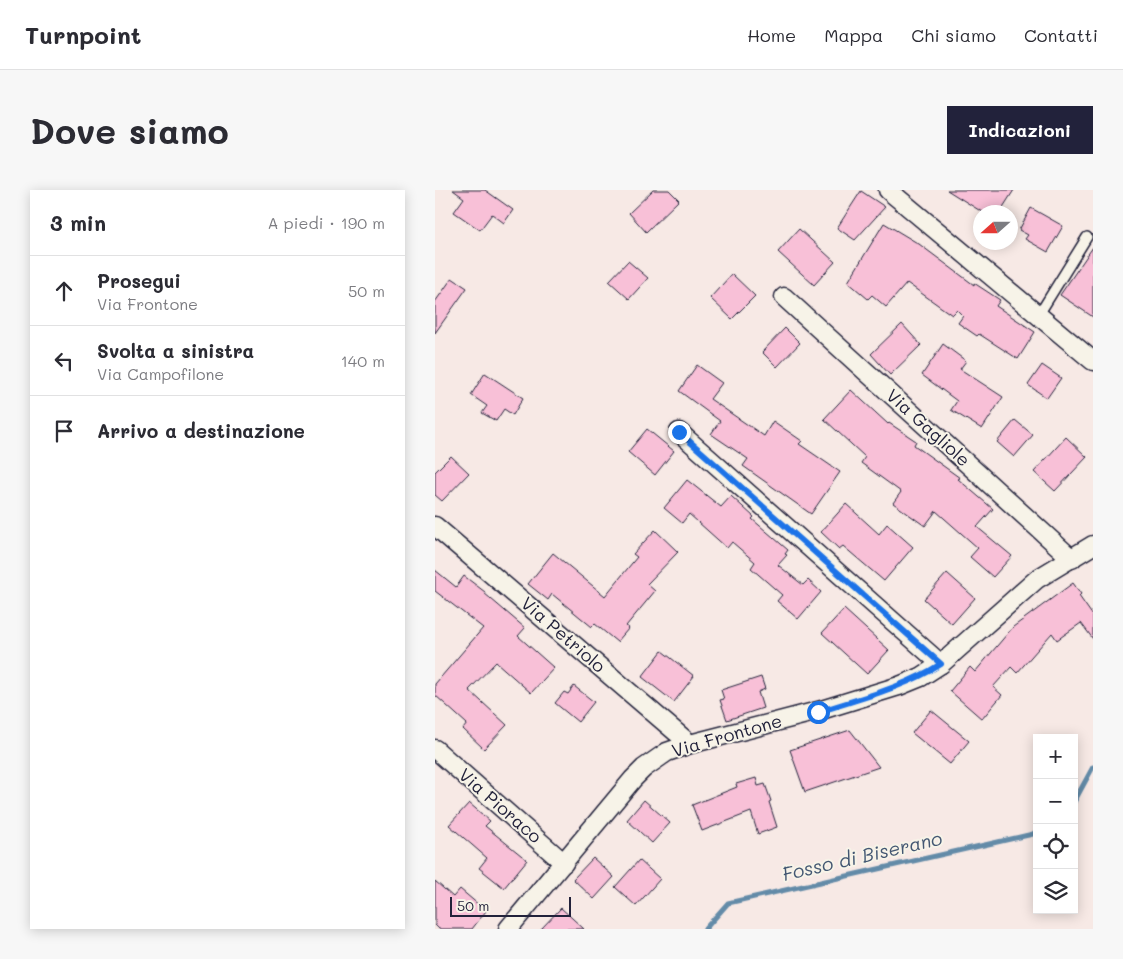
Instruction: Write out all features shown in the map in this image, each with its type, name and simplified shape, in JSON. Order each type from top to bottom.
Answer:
[{"type":"street","points":[[888,190],[1093,361]]},
{"type":"street","name":"Via Gagliole","points":[[784,297],[1071,560]]},
{"type":"street","points":[[679,432],[941,664]]},
{"type":"street","name":"Via Petriolo","points":[[435,526],[690,744]]},
{"type":"street","name":"Via Frontone","points":[[508,929],[644,768],[667,752],[690,744],[818,712],[921,677],[941,664],[1037,579],[1093,545]]},
{"type":"street","name":"Via Pioraco","points":[[435,749],[564,863]]},
{"type":"lane","points":[[1038,316],[1087,237]]},
{"type":"building","points":[[453,190],[485,190],[513,210],[504,223],[492,214],[480,230],[454,212],[464,198]]},
{"type":"building","points":[[653,190],[669,190],[679,200],[646,232],[629,213]]},
{"type":"building","points":[[947,190],[1014,190],[1004,205],[973,206]]},
{"type":"building","points":[[861,191],[885,207],[855,240],[837,228]]},
{"type":"building","points":[[1031,208],[1063,226],[1048,252],[1025,239],[1028,235],[1019,230]]},
{"type":"building","points":[[884,223],[919,244],[974,285],[974,283],[1000,300],[996,306],[1035,332],[1018,359],[958,323],[963,316],[957,310],[952,315],[907,283],[886,307],[872,295],[868,299],[848,282]]},
{"type":"building","points":[[799,229],[835,262],[814,285],[778,252]]},
{"type":"building","points":[[1093,247],[1093,317],[1060,295]]},
{"type":"building","points":[[628,261],[648,278],[629,299],[609,281]]},
{"type":"building","points":[[732,274],[755,296],[732,319],[710,298]]},
{"type":"building","points":[[452,278],[467,288],[435,333],[435,302]]},
{"type":"building","points":[[902,324],[921,345],[890,375],[871,354]]},
{"type":"building","points":[[785,328],[800,343],[777,367],[762,352]]},
{"type":"building","points":[[943,344],[966,361],[960,369],[1003,397],[982,429],[951,410],[957,401],[922,375]]},
{"type":"building","points":[[697,365],[722,383],[710,399],[764,436],[773,421],[802,441],[799,444],[840,472],[811,514],[743,466],[748,459],[711,434],[720,421],[679,391]]},
{"type":"building","points":[[1042,365],[1061,378],[1047,398],[1028,385]]},
{"type":"building","points":[[485,373],[523,398],[513,415],[504,409],[496,421],[482,413],[487,406],[471,395]]},
{"type":"building","points":[[851,390],[888,424],[916,441],[914,445],[960,478],[958,479],[993,509],[977,527],[1012,556],[993,577],[970,557],[978,548],[936,511],[925,526],[893,503],[901,492],[861,463],[865,457],[824,419]]},
{"type":"building","points":[[1015,420],[1033,435],[1014,457],[997,442]]},
{"type":"building","points":[[647,429],[674,451],[655,475],[628,452]]},
{"type":"building","points":[[1066,437],[1087,457],[1055,491],[1034,472]]},
{"type":"building","points":[[451,456],[469,473],[442,501],[435,495],[435,472]]},
{"type":"building","points":[[687,480],[721,507],[731,496],[754,517],[752,519],[788,550],[785,554],[787,555],[778,565],[803,585],[808,580],[821,592],[798,619],[777,601],[782,595],[751,568],[755,562],[732,542],[727,548],[689,514],[682,523],[664,508]]},
{"type":"building","points":[[846,504],[879,534],[887,524],[913,547],[884,581],[843,546],[839,549],[821,532]]},
{"type":"building","points":[[655,530],[678,552],[647,584],[655,591],[626,626],[629,628],[617,642],[595,624],[592,627],[552,594],[548,600],[528,584],[553,553],[605,596],[637,557],[633,554]]},
{"type":"building","points":[[435,570],[456,587],[464,576],[485,592],[525,628],[518,636],[554,668],[531,693],[496,662],[469,690],[507,725],[484,749],[463,729],[467,724],[435,695],[435,684],[483,628],[435,591]]},
{"type":"building","points":[[947,573],[975,598],[952,624],[924,599]]},
{"type":"building","points":[[1073,583],[1081,594],[1079,596],[1093,616],[1093,639],[1081,623],[1057,640],[1052,633],[1017,673],[1011,667],[993,687],[1002,695],[982,719],[950,691],[970,667],[975,672],[1013,627]]},
{"type":"building","points":[[844,609],[889,650],[867,674],[822,633]]},
{"type":"building","points":[[662,651],[694,676],[674,702],[642,677]]},
{"type":"building","points":[[761,677],[765,689],[758,692],[763,708],[727,720],[720,700],[724,699],[721,690]]},
{"type":"building","points":[[574,686],[594,702],[578,722],[555,703],[564,692],[568,694]]},
{"type":"building","points":[[931,710],[969,741],[950,764],[912,733]]},
{"type":"building","points":[[850,730],[879,767],[805,792],[790,750]]},
{"type":"building","points":[[756,778],[758,786],[765,784],[777,827],[758,834],[751,812],[702,831],[692,805],[737,787],[736,784]]},
{"type":"building","points":[[644,800],[670,823],[652,843],[627,820]]},
{"type":"building","points":[[469,803],[490,821],[485,826],[527,860],[504,888],[479,868],[487,858],[449,825]]},
{"type":"building","points":[[593,858],[614,877],[594,899],[573,879]]},
{"type":"building","points":[[639,860],[660,879],[636,906],[615,887]]},
{"type":"building","points":[[435,881],[453,897],[460,889],[486,911],[472,929],[439,929],[435,925]]},
{"type":"building","points":[[561,908],[584,929],[541,929]]},
{"type":"waterway","name":"Fosso di Biserano","points":[[1078,795],[1093,767]]},
{"type":"waterway","name":"Fosso di Biserano","points":[[705,929],[728,903],[1033,834]]},
{"type":"route","points":[[679,432],[941,664],[921,677],[899,686],[818,712]]}]
